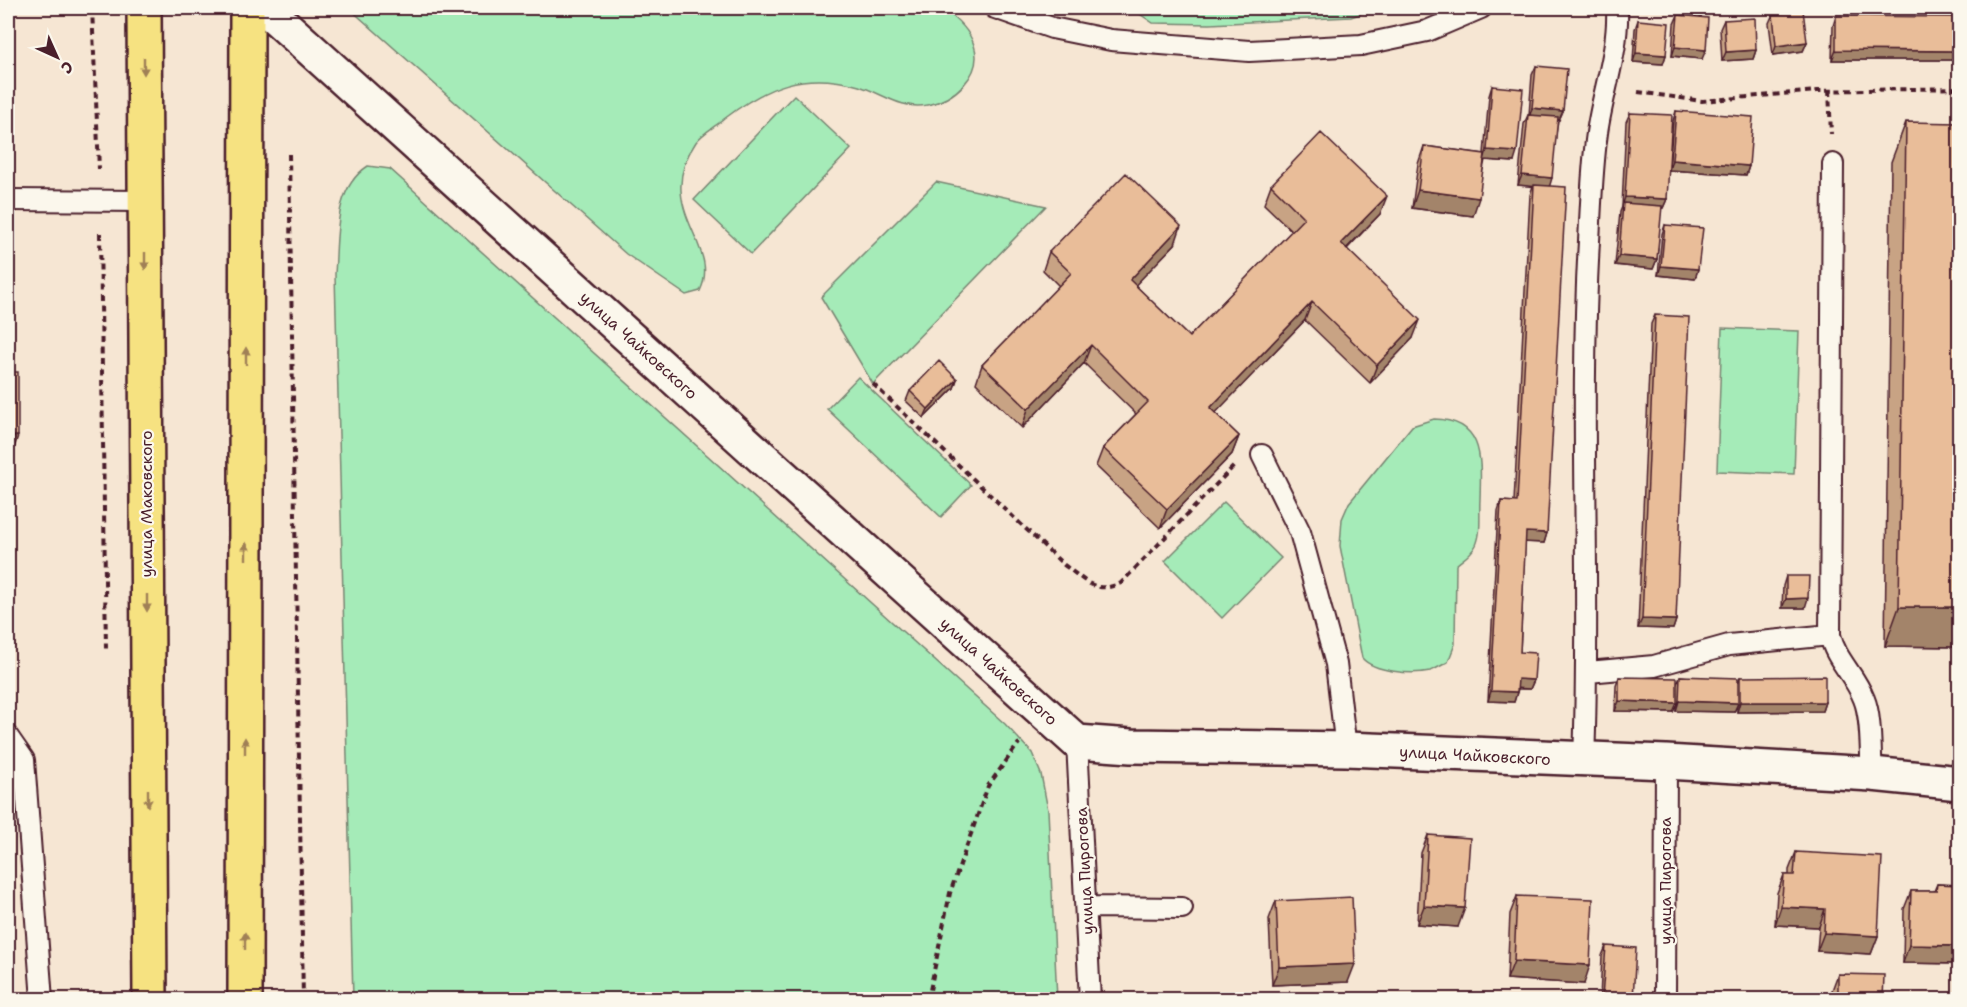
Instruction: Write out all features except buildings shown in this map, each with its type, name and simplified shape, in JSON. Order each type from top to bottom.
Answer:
[{"type":"highway","name":"улица Маковского","points":[[144,8],[150,999]]},
{"type":"highway","points":[[245,999],[247,8]]},
{"type":"street","name":"улица Чайковского","points":[[266,8],[1077,742],[1131,746],[1346,749],[1665,762],[1872,774],[1959,783]]},
{"type":"lane","points":[[995,8],[1052,28],[1111,40],[1249,51],[1360,45],[1427,31],[1481,8]]},
{"type":"lane","points":[[1584,760],[1588,672],[1585,414],[1589,243],[1597,133],[1617,43],[1617,8]]},
{"type":"lane","points":[[1833,164],[1830,635],[1833,650],[1851,670],[1866,702],[1872,774]]},
{"type":"lane","points":[[8,200],[145,201]]},
{"type":"lane","points":[[1262,455],[1300,532],[1336,664],[1346,749]]},
{"type":"lane","points":[[1588,672],[1654,666],[1729,645],[1830,635]]},
{"type":"lane","points":[[8,737],[24,760],[42,999]]},
{"type":"lane","name":"улица Пирогова","points":[[1077,742],[1090,999]]},
{"type":"lane","name":"улица Пирогова","points":[[1665,762],[1665,999]]},
{"type":"lane","points":[[1086,907],[1182,908]]},
{"type":"path","points":[[92,8],[100,200],[106,653]]},
{"type":"path","points":[[1606,87],[1702,101],[1829,90],[1959,88]]},
{"type":"path","points":[[1829,90],[1833,164]]},
{"type":"path","points":[[289,145],[303,999]]},
{"type":"path","points":[[873,384],[1064,565],[1094,586],[1107,589],[1121,583],[1236,463],[1251,452],[1262,455]]},
{"type":"path","points":[[928,999],[950,893],[988,786],[1043,711]]},
{"type":"green space","points":[[349,8],[942,8],[957,19],[969,34],[976,56],[975,66],[970,76],[956,92],[927,105],[900,103],[859,86],[839,82],[804,81],[787,84],[756,97],[702,136],[696,142],[684,165],[681,187],[684,206],[703,258],[705,274],[700,291],[686,295],[626,254]]},
{"type":"green space","points":[[1131,8],[1377,8],[1351,17],[1210,24],[1153,23]]},
{"type":"green space","points":[[794,95],[851,149],[751,254],[694,200]]},
{"type":"green space","points":[[368,166],[390,169],[1005,724],[1032,753],[1041,774],[1048,810],[1057,999],[353,999],[335,274],[338,229],[343,200],[348,187]]},
{"type":"green space","points":[[936,182],[1046,206],[873,384],[821,297]]},
{"type":"green space","points":[[1722,328],[1799,331],[1794,474],[1717,471]]},
{"type":"green space","points":[[858,377],[971,485],[941,517],[827,409]]},
{"type":"green space","points":[[1434,419],[1451,421],[1463,426],[1471,434],[1476,445],[1480,470],[1479,534],[1472,551],[1456,565],[1455,644],[1448,662],[1430,671],[1413,673],[1394,671],[1375,666],[1362,658],[1340,546],[1342,519],[1349,503],[1412,426]]},
{"type":"green space","points":[[1224,502],[1281,558],[1222,618],[1165,561]]}]
